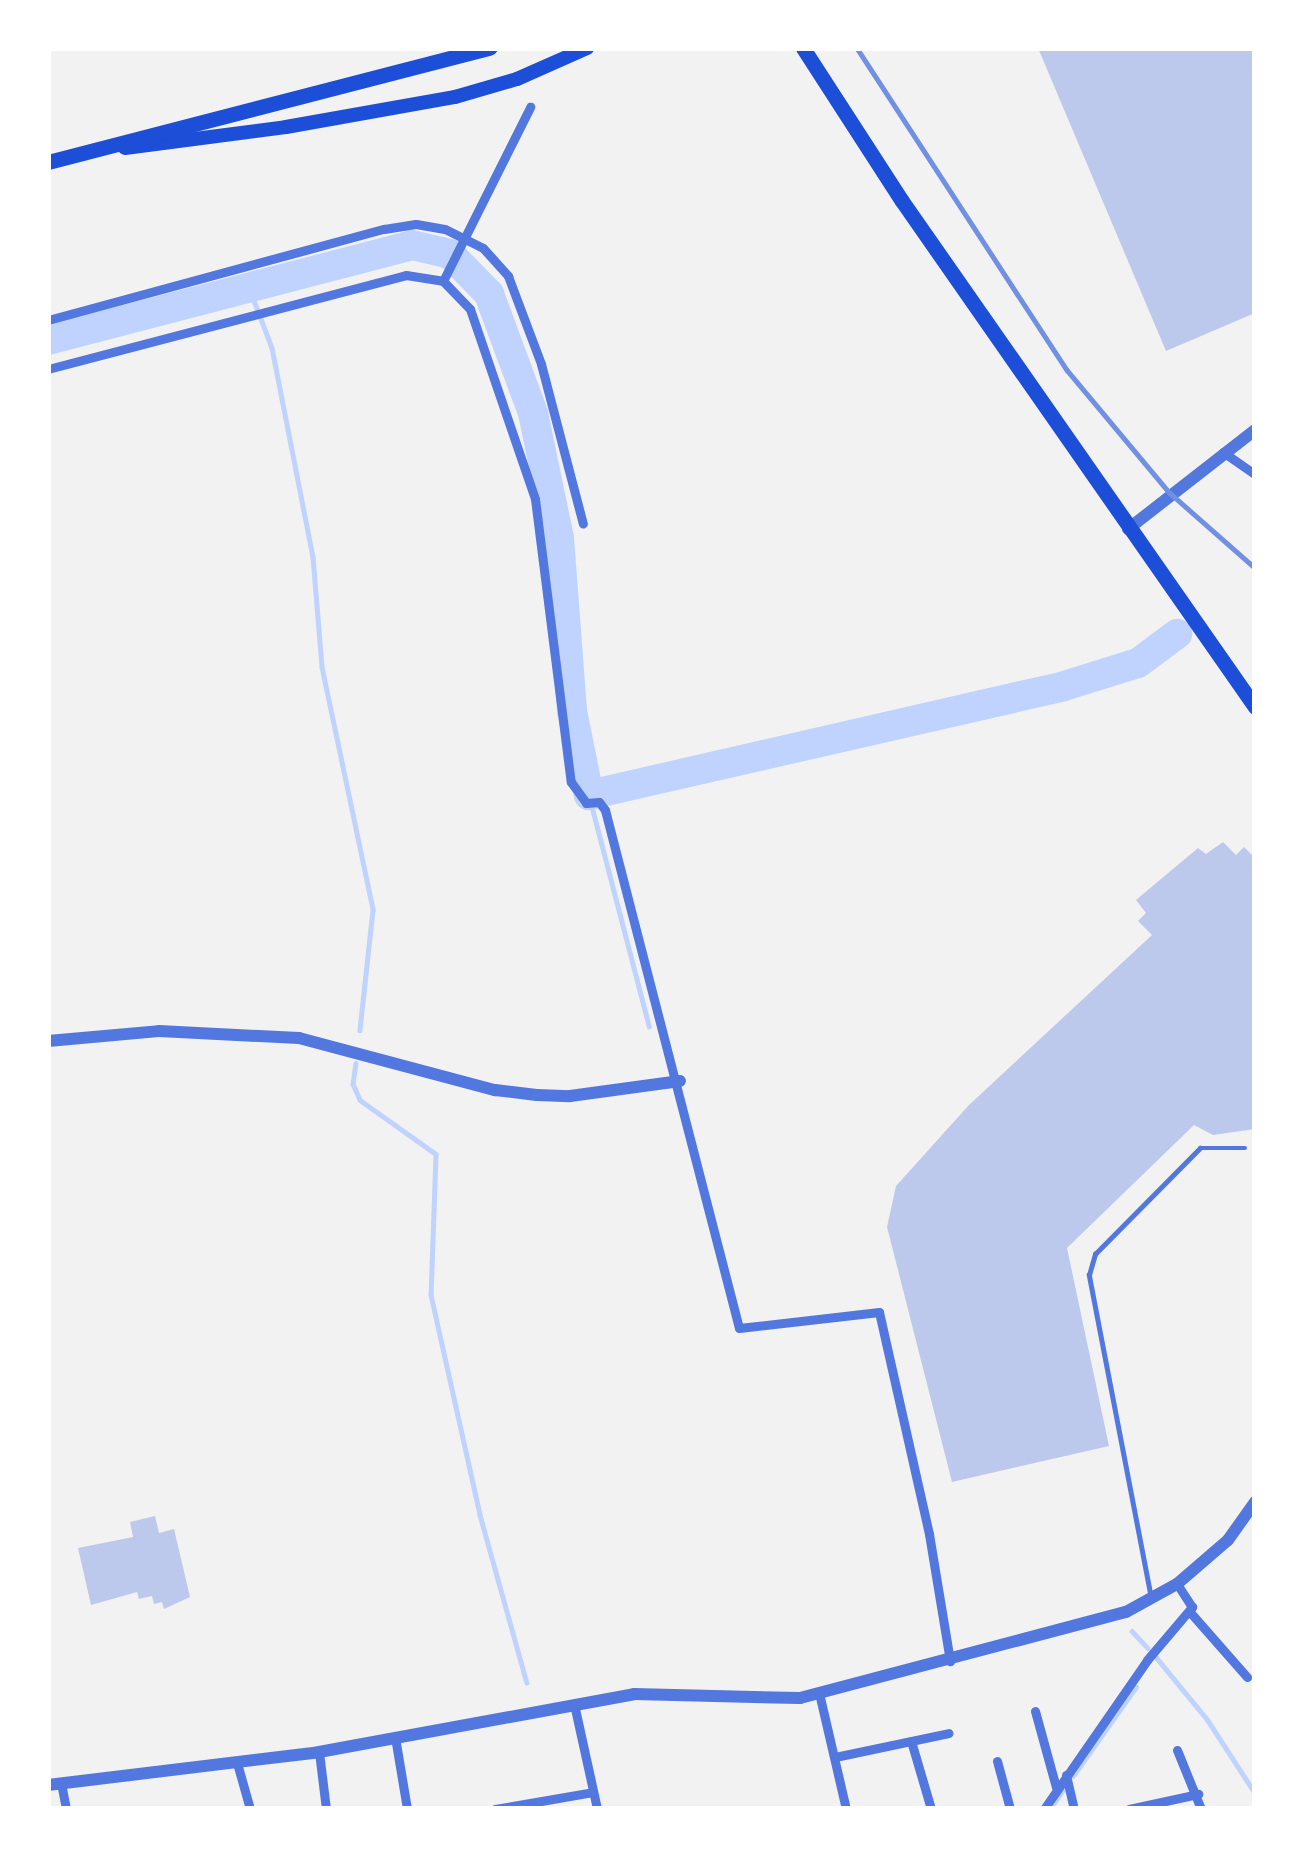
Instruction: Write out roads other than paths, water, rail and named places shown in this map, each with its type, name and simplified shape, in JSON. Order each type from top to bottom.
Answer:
[{"type":"highway","points":[[48,162],[490,48]]},
{"type":"highway","points":[[803,48],[1128,529],[1255,707]]},
{"type":"main road","points":[[82,153],[286,128],[455,97],[517,79],[587,48]]},
{"type":"street","points":[[443,281],[530,107]]},
{"type":"street","points":[[48,320],[384,229],[416,224],[463,238],[497,262],[518,299],[583,524]]},
{"type":"street","points":[[48,369],[406,275],[443,281],[470,309],[535,499],[571,782],[586,803],[599,802],[739,1328],[879,1312],[929,1534],[950,1661]]},
{"type":"street","points":[[1128,529],[1255,430]]},
{"type":"street","points":[[1222,452],[1255,474]]},
{"type":"street","points":[[48,1041],[159,1031],[299,1038],[495,1090],[537,1095],[570,1096],[675,1081]]},
{"type":"street","points":[[66,1809],[54,1784],[319,1752],[634,1694],[715,1699],[819,1693],[950,1661],[1126,1612],[1177,1584],[1228,1540],[1255,1502]]},
{"type":"street","points":[[1044,1809],[1147,1660],[1192,1607],[1177,1584]]},
{"type":"street","points":[[1189,1611],[1247,1677]]},
{"type":"street","points":[[819,1693],[846,1809]]},
{"type":"street","points":[[574,1704],[597,1809]]},
{"type":"street","points":[[1035,1711],[1056,1787]]},
{"type":"street","points":[[836,1756],[949,1733]]},
{"type":"street","points":[[394,1738],[407,1809]]},
{"type":"street","points":[[911,1741],[931,1809]]},
{"type":"street","points":[[1177,1750],[1201,1809]]},
{"type":"street","points":[[319,1752],[326,1809]]},
{"type":"street","points":[[237,1762],[250,1809]]},
{"type":"street","points":[[997,1762],[1010,1809]]},
{"type":"street","points":[[1066,1775],[1074,1809]]},
{"type":"street","points":[[495,1809],[593,1792]]},
{"type":"street","points":[[1129,1809],[1198,1794]]},
{"type":"lane","points":[[1151,1598],[1089,1275],[1095,1254],[1200,1148],[1245,1148]]},
{"type":"waterway","points":[[48,340],[412,245],[450,254],[489,294],[533,413],[559,538],[572,711],[589,795],[1064,686],[1138,663],[1177,634]]},
{"type":"waterway","points":[[249,287],[272,348],[313,557],[322,667],[373,910],[360,1030]]},
{"type":"waterway","points":[[589,795],[649,1026]]},
{"type":"waterway","points":[[356,1063],[353,1084],[360,1100],[436,1154],[431,1295],[480,1515],[527,1683]]},
{"type":"waterway","points":[[1132,1631],[1148,1648]]},
{"type":"waterway","points":[[1156,1657],[1207,1719],[1255,1793]]},
{"type":"waterway","points":[[1073,1776],[1136,1687]]},
{"type":"waterway","points":[[1050,1809],[1062,1791]]},
{"type":"railway","points":[[857,48],[1067,370],[1170,493],[1255,568]]}]
